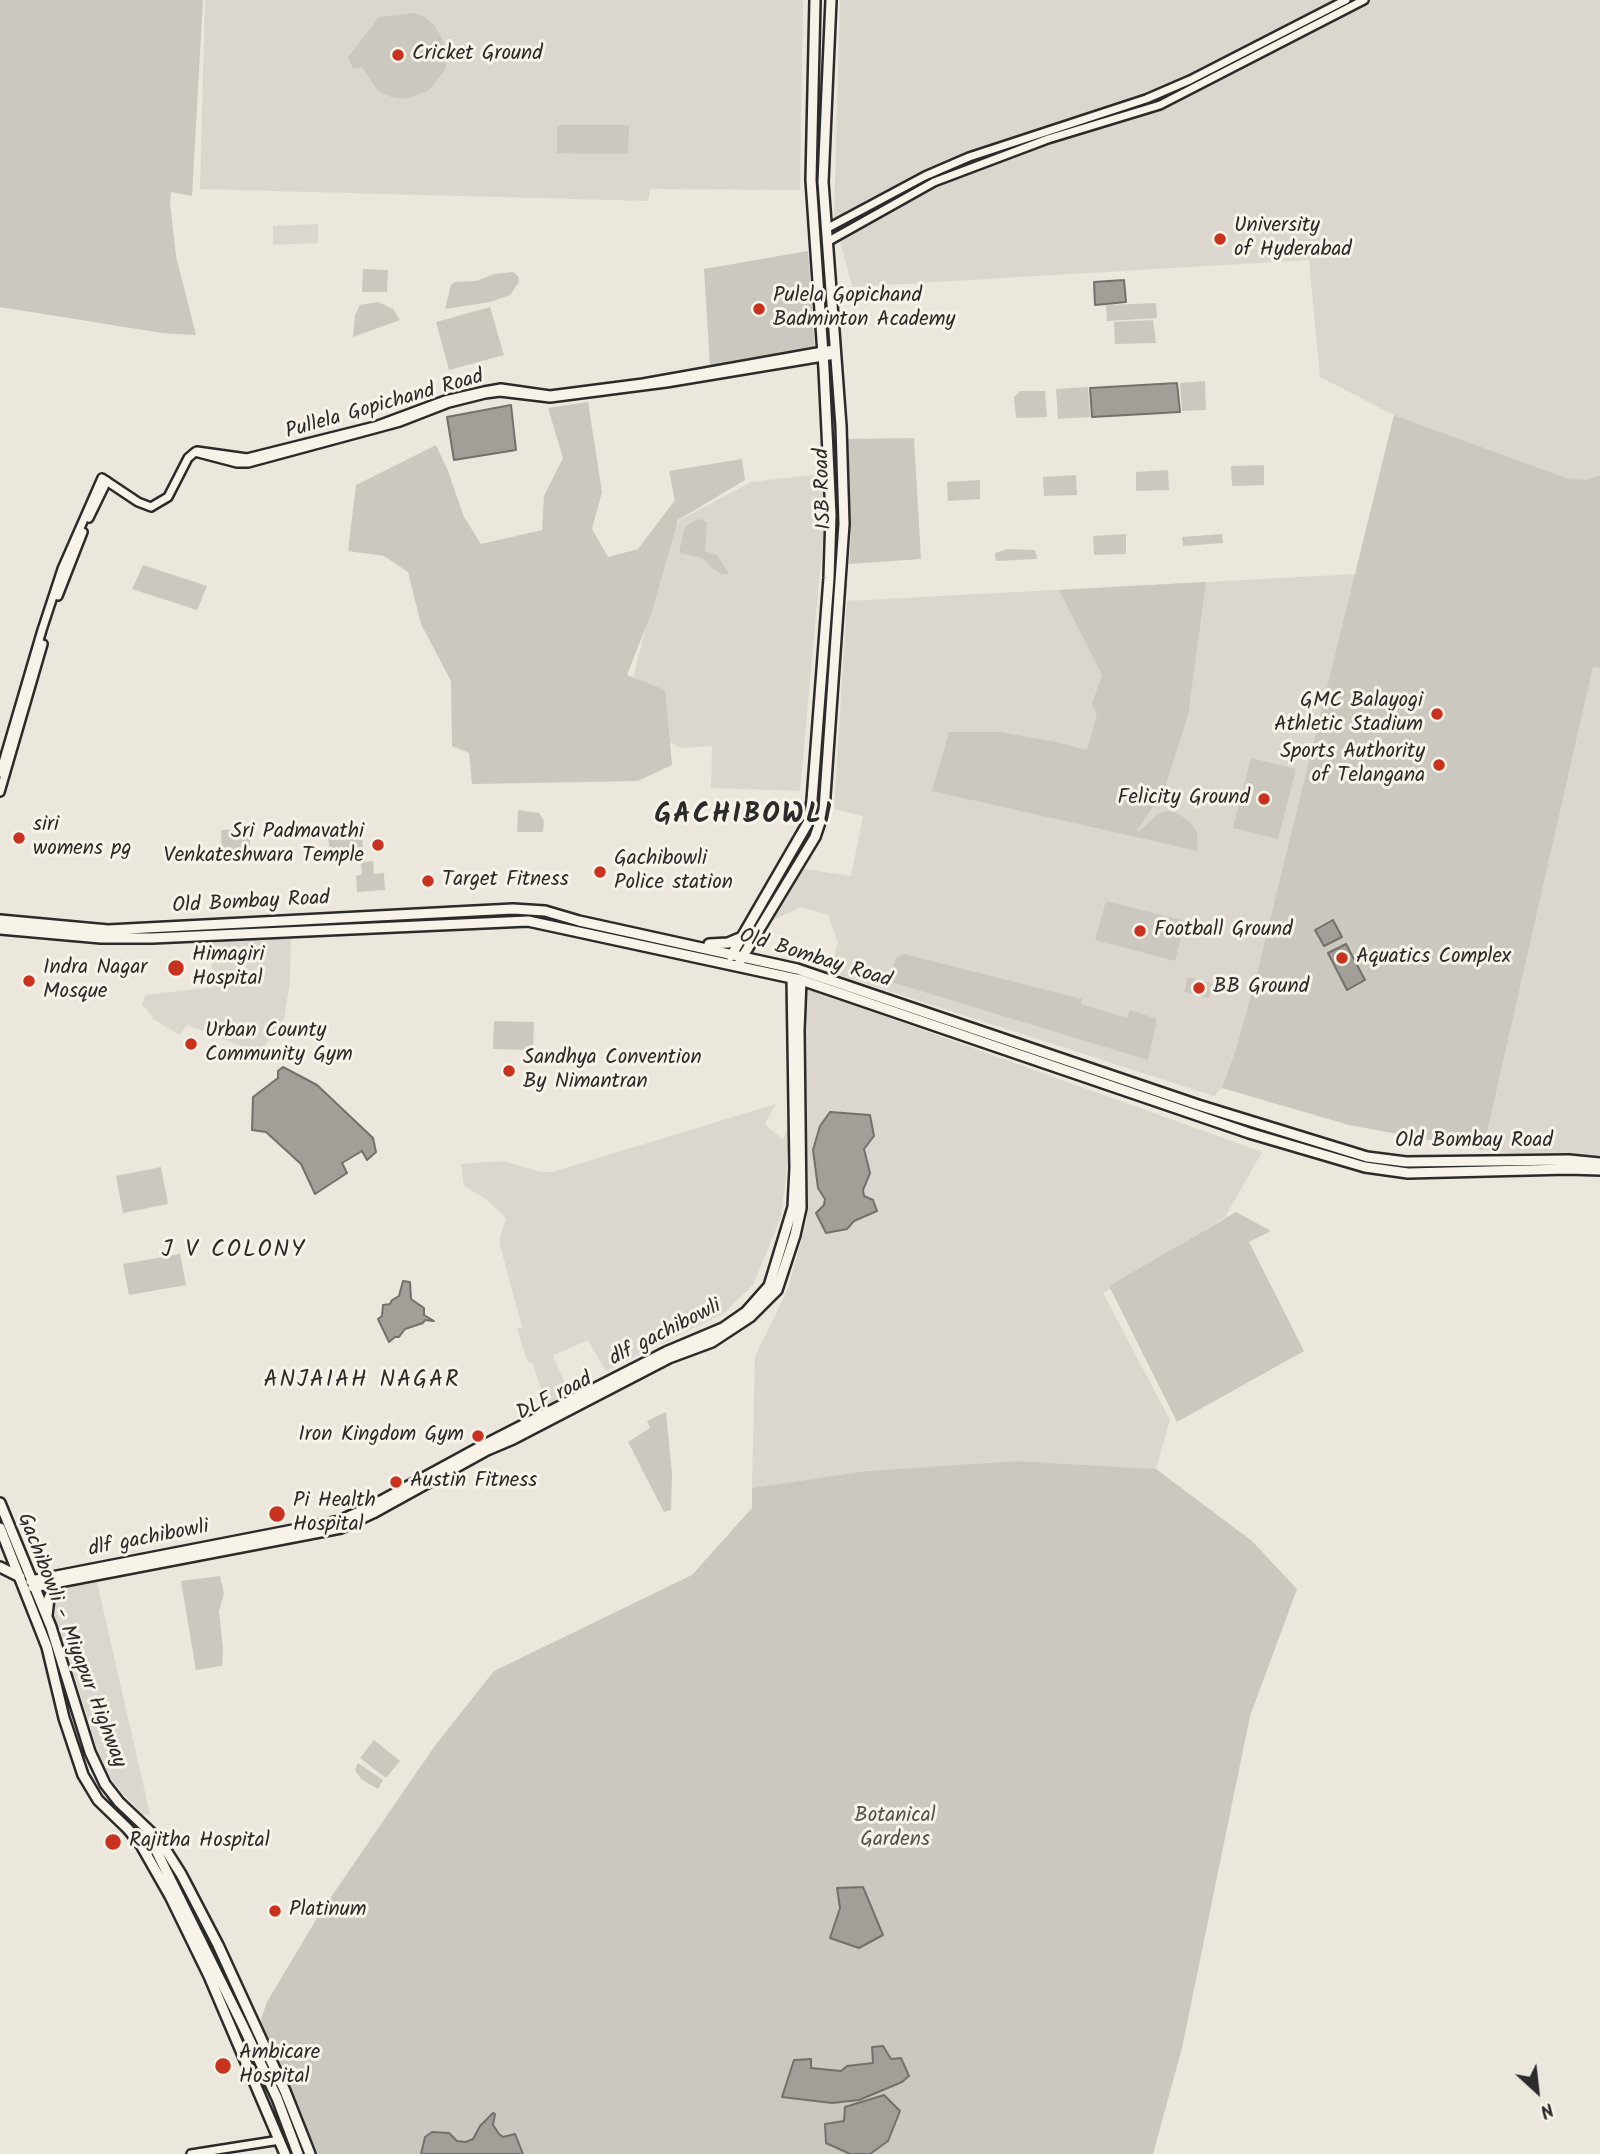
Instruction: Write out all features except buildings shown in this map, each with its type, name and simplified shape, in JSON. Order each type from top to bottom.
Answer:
[{"type":"main road","name":"ISB Road","points":[[737,955],[740,938],[809,821],[820,713],[831,515],[811,180],[816,0]]},
{"type":"main road","name":"ISB Road","points":[[737,955],[761,924],[821,823],[824,810],[844,524],[841,426],[823,182],[831,0]]},
{"type":"main road","points":[[820,713],[831,713]]},
{"type":"main road","name":"Old Bombay Road","points":[[0,920],[108,930],[513,909],[545,911],[566,922],[797,979],[1230,1120],[1367,1157],[1406,1162],[1569,1160],[1600,1163]]},
{"type":"main road","points":[[0,929],[113,938],[218,936],[509,920],[566,922]]},
{"type":"main road","name":"Old Bombay Road","points":[[566,922],[690,944],[824,977],[1334,1159],[1405,1173],[1600,1170]]},
{"type":"main road","points":[[758,960],[751,951],[761,924]]},
{"type":"main road","points":[[690,944],[723,944],[740,938]]},
{"type":"main road","points":[[733,965],[737,955]]},
{"type":"main road","name":"DLF road","points":[[35,1582],[59,1581],[330,1531],[354,1523],[487,1450],[669,1359],[712,1342],[750,1317],[773,1288],[795,1235],[801,1208],[797,979]]},
{"type":"main road","name":"dlf gachibowli","points":[[35,1582],[170,1553],[329,1524],[351,1517],[484,1445],[666,1353],[723,1328],[773,1288]]},
{"type":"main road","name":"Gachibowli - Miyapur Highway","points":[[0,1503],[35,1582],[85,1741],[106,1784],[160,1841],[218,1945],[285,2091],[310,2154]]},
{"type":"main road","name":"Gachibowli - Miyapur Highway","points":[[0,1528],[3,1545],[20,1577],[47,1647],[72,1746],[92,1792],[141,1844],[170,1896],[209,1976],[285,2154]]},
{"type":"main road","points":[[0,1567],[20,1577]]},
{"type":"main road","points":[[47,1618],[49,1598],[59,1581]]},
{"type":"main road","points":[[68,1732],[80,1727]]},
{"type":"main road","points":[[72,1746],[85,1741]]},
{"type":"main road","points":[[145,1828],[243,2026],[298,2154]]},
{"type":"street","points":[[826,229],[925,176],[969,158],[1134,104],[1179,85],[1346,0]]},
{"type":"street","points":[[827,242],[934,182],[1048,139],[1160,105],[1364,0]]},
{"type":"street","name":"Pullela Gopichand Road","points":[[107,481],[138,502],[151,507],[168,497],[188,458],[196,452],[247,458],[375,426],[447,400],[501,388],[550,395],[665,381],[835,352]]},
{"type":"street","points":[[0,773],[62,569],[102,478],[107,481],[89,518],[49,619],[0,792]]},
{"type":"street","points":[[191,2154],[281,2140]]},
{"type":"shaded area","points":[[205,0],[803,0],[800,190],[650,189],[648,201],[200,189]]},
{"type":"shaded area","name":"University of Hyderabad","points":[[840,0],[1600,0],[1600,475],[1586,480],[1566,478],[1394,415],[1320,377],[1309,260],[852,287],[834,217]]},
{"type":"shaded area","points":[[318,224],[318,243],[273,245],[273,226]]},
{"type":"shaded area","points":[[1124,280],[1126,302],[1095,305],[1094,282]]},
{"type":"shaded area","points":[[1177,383],[1180,412],[1092,417],[1090,388]]},
{"type":"shaded area","points":[[511,405],[516,450],[454,460],[447,417]]},
{"type":"shaded area","points":[[820,474],[817,482],[822,485],[824,528],[800,791],[711,788],[712,746],[681,748],[636,725],[630,690],[669,535],[680,520],[751,482]]},
{"type":"shaded area","points":[[1356,574],[1256,977],[1236,1049],[1222,1088],[1214,1096],[830,972],[838,942],[828,915],[801,907],[771,921],[804,869],[851,876],[863,816],[834,809],[847,601]]},
{"type":"shaded area","points":[[1593,667],[1600,668],[1600,1165],[1483,1150]]},
{"type":"shaded area","points":[[1333,920],[1342,937],[1324,946],[1315,930]]},
{"type":"shaded area","points":[[291,934],[290,982],[284,1018],[260,1053],[187,1025],[180,1035],[153,1019],[142,1006],[145,995],[213,987],[210,941]]},
{"type":"shaded area","points":[[1346,944],[1365,980],[1347,990],[1328,953]]},
{"type":"shaded area","points":[[806,988],[1262,1152],[1225,1217],[1103,1293],[1170,1420],[1156,1469],[1017,1461],[865,1471],[752,1488],[755,1357],[788,1288],[807,1220]]},
{"type":"shaded area","points":[[283,1067],[317,1085],[373,1138],[376,1152],[367,1160],[362,1151],[342,1163],[347,1173],[315,1194],[301,1164],[266,1132],[252,1130],[253,1097],[278,1078],[278,1071]]},
{"type":"shaded area","points":[[776,1104],[765,1124],[783,1140],[794,1110],[781,1217],[753,1285],[724,1313],[606,1371],[588,1340],[554,1355],[570,1393],[548,1402],[532,1362],[528,1363],[517,1329],[522,1327],[500,1245],[506,1218],[486,1199],[464,1186],[461,1164],[503,1161],[541,1172],[552,1172]]},
{"type":"shaded area","points":[[830,1112],[870,1115],[874,1136],[864,1149],[870,1173],[863,1190],[864,1196],[873,1200],[877,1211],[854,1221],[847,1229],[826,1233],[816,1213],[824,1205],[825,1199],[818,1188],[813,1150],[820,1126]]},
{"type":"shaded area","points":[[403,1281],[410,1282],[411,1299],[424,1308],[424,1315],[434,1321],[425,1320],[405,1329],[399,1337],[389,1342],[378,1319],[382,1316],[383,1305],[390,1304],[399,1296]]},
{"type":"shaded area","points":[[96,1578],[150,1814],[143,1815],[115,1785],[107,1771],[96,1746],[68,1654],[42,1592],[45,1587]]},
{"type":"shaded area","points":[[863,1887],[883,1935],[859,1948],[830,1938],[840,1908],[837,1888]]},
{"type":"shaded area","points":[[883,2046],[891,2059],[901,2058],[909,2076],[902,2082],[859,2100],[832,2103],[782,2097],[794,2060],[811,2059],[811,2068],[841,2071],[847,2066],[873,2063],[872,2047]]},
{"type":"shaded area","points":[[884,2095],[900,2111],[888,2141],[870,2154],[850,2154],[826,2143],[825,2124],[844,2121],[845,2107]]},
{"type":"shaded area","points":[[493,2113],[493,2125],[499,2134],[503,2137],[515,2134],[523,2154],[421,2154],[425,2137],[432,2132],[449,2133],[457,2141],[466,2142],[473,2139],[480,2126]]},
{"type":"green space","points":[[0,0],[203,0],[192,196],[171,192],[170,203],[176,256],[196,335],[162,333],[0,307]]},
{"type":"green space","name":"Cricket Ground","points":[[413,13],[425,17],[434,25],[443,40],[446,69],[428,91],[404,99],[391,97],[378,91],[362,67],[353,69],[348,57],[379,17]]},
{"type":"green space","points":[[557,125],[629,125],[628,154],[557,153]]},
{"type":"green space","name":"Pulela Gopichand Badminton Academy","points":[[808,251],[815,350],[710,365],[704,269]]},
{"type":"green space","points":[[363,269],[388,270],[387,292],[362,292]]},
{"type":"green space","points":[[513,272],[518,276],[519,282],[510,295],[490,302],[445,309],[451,285],[455,282],[476,281],[494,274]]},
{"type":"green space","points":[[378,302],[393,309],[400,320],[353,337],[355,315],[360,305]]},
{"type":"green space","points":[[1156,303],[1157,318],[1107,321],[1106,305]]},
{"type":"green space","points":[[490,307],[504,355],[449,370],[436,322]]},
{"type":"green space","points":[[1153,320],[1156,343],[1115,344],[1114,322]]},
{"type":"green space","points":[[1205,381],[1206,410],[1182,411],[1180,383]]},
{"type":"green space","points":[[1088,387],[1090,417],[1058,419],[1056,389]]},
{"type":"green space","points":[[1020,391],[1045,391],[1047,417],[1016,418],[1014,397]]},
{"type":"green space","points":[[588,402],[602,492],[592,529],[608,557],[638,549],[675,500],[669,471],[742,459],[745,480],[678,520],[652,611],[627,675],[665,690],[672,765],[638,781],[472,784],[469,753],[452,746],[451,681],[421,624],[408,572],[384,556],[348,551],[356,485],[436,445],[464,517],[481,544],[542,530],[544,496],[563,458],[548,408]]},
{"type":"green space","name":"Sports Authority of Telangana","points":[[1394,415],[1566,478],[1586,480],[1600,475],[1600,668],[1593,667],[1483,1150],[1349,1125],[1222,1088],[1256,977]]},
{"type":"green space","points":[[914,438],[921,559],[849,564],[851,535],[848,439]]},
{"type":"green space","points":[[1264,465],[1264,485],[1232,486],[1231,466]]},
{"type":"green space","points":[[1168,470],[1169,490],[1136,491],[1136,472]]},
{"type":"green space","points":[[1076,475],[1077,495],[1044,496],[1043,477]]},
{"type":"green space","points":[[980,480],[980,499],[948,501],[947,482]]},
{"type":"green space","points":[[698,519],[707,522],[705,551],[717,555],[729,574],[722,574],[712,568],[703,558],[679,553],[685,526]]},
{"type":"green space","points":[[1126,534],[1126,554],[1094,555],[1093,536]]},
{"type":"green space","points":[[1222,534],[1223,543],[1183,546],[1182,537]]},
{"type":"green space","points":[[1008,549],[1035,550],[1037,559],[996,561],[995,553]]},
{"type":"green space","points":[[143,565],[207,586],[197,610],[132,589]]},
{"type":"green space","points":[[1206,582],[1188,715],[1164,791],[1137,830],[1138,832],[1159,813],[1177,813],[1190,822],[1197,832],[1198,851],[932,791],[949,732],[999,732],[1087,750],[1097,715],[1092,704],[1102,675],[1059,590]]},
{"type":"green space","name":"Felicity Ground","points":[[1251,758],[1296,769],[1278,839],[1233,828]]},
{"type":"green space","points":[[518,810],[539,813],[544,821],[543,832],[517,832]]},
{"type":"green space","points":[[250,829],[250,861],[222,861],[221,830]]},
{"type":"green space","points":[[362,835],[363,855],[330,856],[328,836]]},
{"type":"green space","points":[[373,861],[374,874],[384,873],[385,890],[357,892],[356,876],[362,874],[361,862]]},
{"type":"green space","name":"Football Ground","points":[[1106,901],[1185,921],[1175,961],[1095,940]]},
{"type":"green space","points":[[904,954],[1082,999],[1081,1004],[1127,1018],[1130,1010],[1157,1019],[1148,1060],[888,981],[896,958]]},
{"type":"green space","name":"BB Ground","points":[[1188,977],[1213,984],[1209,998],[1184,992]]},
{"type":"green space","points":[[494,1021],[534,1022],[533,1050],[493,1049]]},
{"type":"green space","points":[[161,1167],[168,1204],[123,1213],[116,1176]]},
{"type":"green space","points":[[1236,1212],[1271,1231],[1249,1242],[1304,1351],[1177,1422],[1109,1286]]},
{"type":"green space","points":[[180,1254],[186,1285],[129,1295],[123,1264]]},
{"type":"green space","points":[[666,1412],[672,1473],[671,1510],[664,1512],[628,1442],[650,1428],[647,1421]]},
{"type":"green space","name":"Botanical Gardens","points":[[1017,1461],[1156,1469],[1252,1541],[1297,1589],[1250,1716],[1182,2048],[1153,2154],[318,2154],[263,2033],[261,2019],[267,2002],[320,1913],[434,1747],[494,1671],[692,1575],[752,1508],[752,1488],[865,1471]]},
{"type":"green space","points":[[220,1576],[224,1594],[219,1611],[222,1666],[196,1670],[181,1581]]},
{"type":"green space","points":[[374,1740],[400,1761],[386,1778],[360,1758]]},
{"type":"green space","points":[[358,1763],[383,1780],[378,1789],[361,1779],[355,1770]]},
{"type":"place","name":"Cricket Ground","points":[[398,55]]},
{"type":"place","name":"University of Hyderabad","points":[[1220,239]]},
{"type":"place","name":"Pulela Gopichand Badminton Academy","points":[[759,309]]},
{"type":"place","name":"GMC Balayogi Athletic Stadium","points":[[1437,714]]},
{"type":"place","name":"Sports Authority of Telangana","points":[[1439,765]]},
{"type":"place","name":"Felicity Ground","points":[[1264,799]]},
{"type":"place","name":"siri womens pg","points":[[19,838]]},
{"type":"place","name":"Sri Padmavathi Venkateshwara Temple","points":[[378,845]]},
{"type":"place","name":"Gachibowli Police station","points":[[600,872]]},
{"type":"place","name":"Target Fitness","points":[[428,881]]},
{"type":"place","name":"Football Ground","points":[[1140,931]]},
{"type":"place","name":"Aquatics Complex","points":[[1342,958]]},
{"type":"place","name":"Himagiri Hospital","points":[[176,968]]},
{"type":"place","name":"Indra Nagar Mosque","points":[[29,981]]},
{"type":"place","name":"BB Ground","points":[[1199,988]]},
{"type":"place","name":"Urban County Community Gym","points":[[191,1044]]},
{"type":"place","name":"Sandhya Convention By Nimantran","points":[[509,1071]]},
{"type":"place","name":"Iron Kingdom Gym","points":[[478,1436]]},
{"type":"place","name":"Austin Fitness","points":[[396,1482]]},
{"type":"place","name":"Pi Health Hospital","points":[[277,1514]]},
{"type":"place","name":"Rajitha Hospital","points":[[113,1842]]},
{"type":"place","name":"Platinum","points":[[275,1911]]},
{"type":"place","name":"Ambicare Hospital","points":[[223,2066]]},
{"type":"district","name":"GACHIBOWLI","points":[[744,817]]},
{"type":"district","name":"J V COLONY","points":[[234,1252]]},
{"type":"district","name":"ANJAIAH NAGAR","points":[[362,1382]]}]
